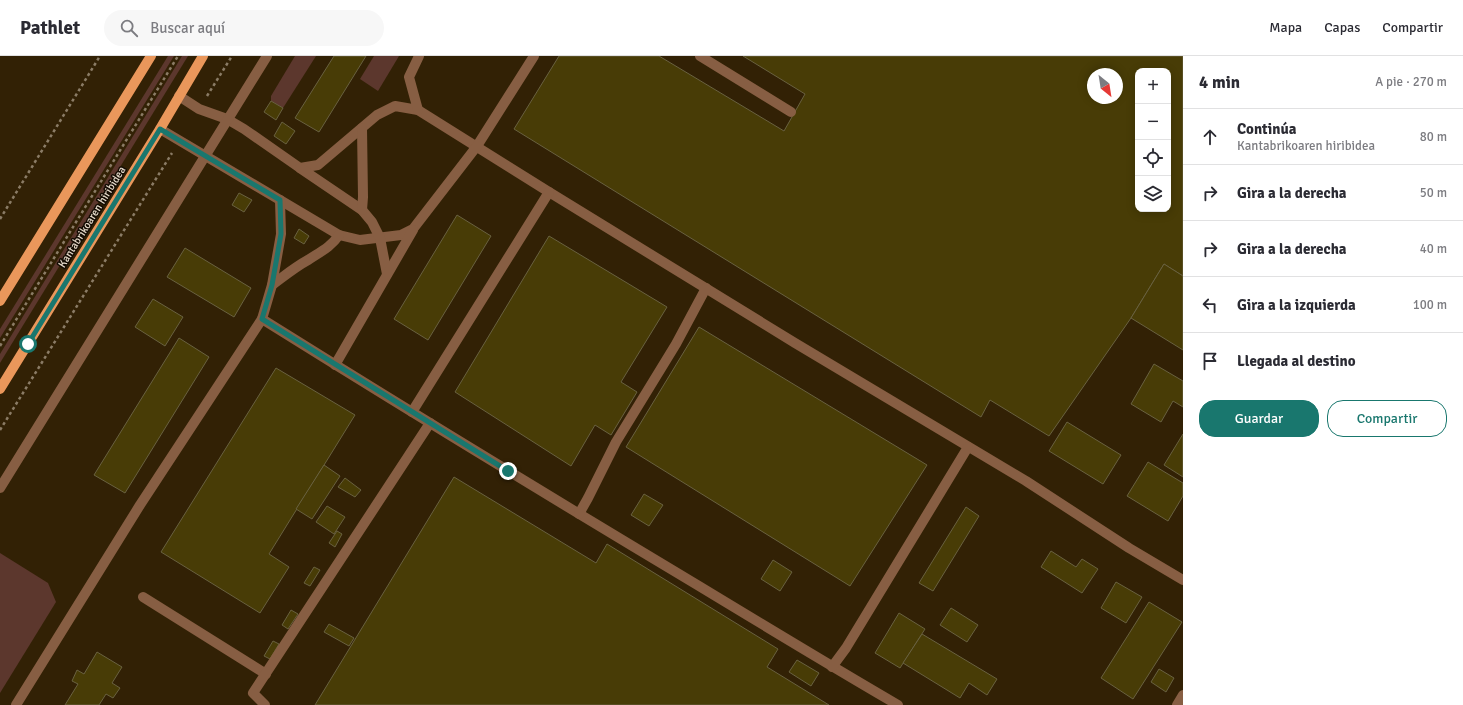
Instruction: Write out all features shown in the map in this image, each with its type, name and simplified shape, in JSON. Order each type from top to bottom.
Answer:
[{"type":"main road","points":[[0,301],[151,56]]},
{"type":"main road","name":"Kantabrikoaren hiribidea","points":[[0,389],[160,129],[203,56]]},
{"type":"lane","points":[[0,488],[267,56]]},
{"type":"lane","points":[[418,110],[409,77],[419,56]]},
{"type":"lane","points":[[335,364],[414,229],[477,146],[534,56]]},
{"type":"lane","points":[[700,56],[714,60],[791,112]]},
{"type":"lane","points":[[179,96],[199,110],[227,119],[244,129],[362,210],[372,222],[380,238],[387,274]]},
{"type":"lane","points":[[300,168],[318,165],[377,115],[395,106],[418,110],[706,288],[1026,481],[1130,548],[1183,580]]},
{"type":"lane","points":[[362,128],[362,210]]},
{"type":"lane","points":[[160,129],[339,235],[360,240],[401,235],[414,229]]},
{"type":"lane","points":[[412,412],[549,192]]},
{"type":"lane","points":[[16,705],[140,505],[262,319],[272,285],[281,234],[280,200]]},
{"type":"lane","points":[[272,285],[321,252],[334,242],[339,235]]},
{"type":"lane","points":[[579,514],[616,442],[676,344],[706,288]]},
{"type":"lane","points":[[262,319],[579,514],[832,667],[898,705]]},
{"type":"lane","points":[[265,705],[253,693],[430,423]]},
{"type":"lane","points":[[832,667],[846,648],[968,447]]},
{"type":"lane","points":[[143,597],[266,674]]},
{"type":"lane","points":[[1177,705],[1183,695]]},
{"type":"path","points":[[0,219],[100,56]]},
{"type":"path","points":[[0,346],[178,56]]},
{"type":"path","points":[[199,110],[232,56]]},
{"type":"path","points":[[0,430],[179,140]]},
{"type":"shaded area","points":[[168,56],[174,56],[0,338],[0,329]]},
{"type":"shaded area","points":[[182,56],[188,56],[0,363],[0,354]]},
{"type":"shaded area","points":[[295,56],[316,56],[283,108],[271,101],[271,96]]},
{"type":"shaded area","points":[[374,56],[399,56],[378,91],[360,79]]},
{"type":"shaded area","points":[[0,553],[48,583],[56,602],[0,693]]},
{"type":"building","points":[[334,56],[366,56],[319,132],[295,118]]},
{"type":"building","points":[[559,56],[659,56],[784,131],[805,94],[743,56],[1183,56],[1183,276],[1164,264],[1131,318],[1049,436],[990,400],[981,417],[514,129]]},
{"type":"building","points":[[271,101],[283,108],[276,120],[264,112]]},
{"type":"building","points":[[282,122],[295,131],[286,144],[274,136]]},
{"type":"building","points":[[239,193],[252,200],[244,212],[232,205]]},
{"type":"building","points":[[457,215],[491,236],[428,340],[394,319]]},
{"type":"building","points":[[299,229],[309,236],[304,244],[294,238]]},
{"type":"building","points":[[549,236],[667,307],[621,382],[637,392],[611,435],[595,425],[571,466],[455,392]]},
{"type":"building","points":[[185,248],[251,288],[234,317],[167,277]]},
{"type":"building","points":[[1164,264],[1183,276],[1183,350],[1131,318]]},
{"type":"building","points":[[153,299],[183,317],[165,346],[135,327]]},
{"type":"building","points":[[699,327],[927,465],[850,586],[626,447]]},
{"type":"building","points":[[179,338],[209,357],[125,493],[94,475]]},
{"type":"building","points":[[1154,364],[1183,381],[1183,407],[1173,401],[1161,422],[1131,404]]},
{"type":"building","points":[[276,368],[355,415],[269,554],[289,567],[260,613],[161,552]]},
{"type":"building","points":[[1067,422],[1121,455],[1103,484],[1049,451]]},
{"type":"building","points":[[1183,434],[1183,477],[1164,465]]},
{"type":"building","points":[[1148,462],[1183,483],[1183,496],[1168,521],[1127,496]]},
{"type":"building","points":[[324,465],[340,476],[312,519],[296,509]]},
{"type":"building","points":[[454,477],[596,563],[607,544],[778,649],[767,667],[829,705],[315,705]]},
{"type":"building","points":[[345,478],[361,490],[355,497],[338,487]]},
{"type":"building","points":[[644,494],[663,505],[649,526],[631,515]]},
{"type":"building","points":[[327,506],[345,517],[334,534],[316,522]]},
{"type":"building","points":[[966,507],[979,516],[933,591],[919,583]]},
{"type":"building","points":[[337,531],[342,534],[335,547],[329,543]]},
{"type":"building","points":[[1051,551],[1076,567],[1082,559],[1098,569],[1082,593],[1041,567]]},
{"type":"building","points":[[773,560],[792,572],[780,591],[761,579]]},
{"type":"building","points":[[314,567],[320,570],[310,586],[304,583]]},
{"type":"building","points":[[1116,582],[1142,597],[1126,623],[1101,608]]},
{"type":"building","points":[[1149,602],[1182,622],[1133,699],[1101,678]]},
{"type":"building","points":[[951,608],[978,625],[967,642],[940,625]]},
{"type":"building","points":[[291,610],[298,614],[288,629],[282,625]]},
{"type":"building","points":[[899,613],[925,629],[900,668],[875,653]]},
{"type":"building","points":[[329,624],[354,638],[349,646],[324,632]]},
{"type":"building","points":[[922,634],[997,679],[987,695],[969,683],[960,698],[903,663]]},
{"type":"building","points":[[273,641],[279,644],[270,659],[264,656]]},
{"type":"building","points":[[97,652],[122,667],[112,683],[120,688],[113,698],[106,694],[99,705],[65,705],[78,684],[72,681],[77,670],[84,674]]},
{"type":"building","points":[[797,660],[819,673],[811,686],[789,672]]},
{"type":"building","points":[[1159,669],[1174,678],[1166,692],[1151,682]]},
{"type":"route","points":[[28,344],[160,129],[280,200],[281,234],[272,285],[262,319],[508,471]]}]
